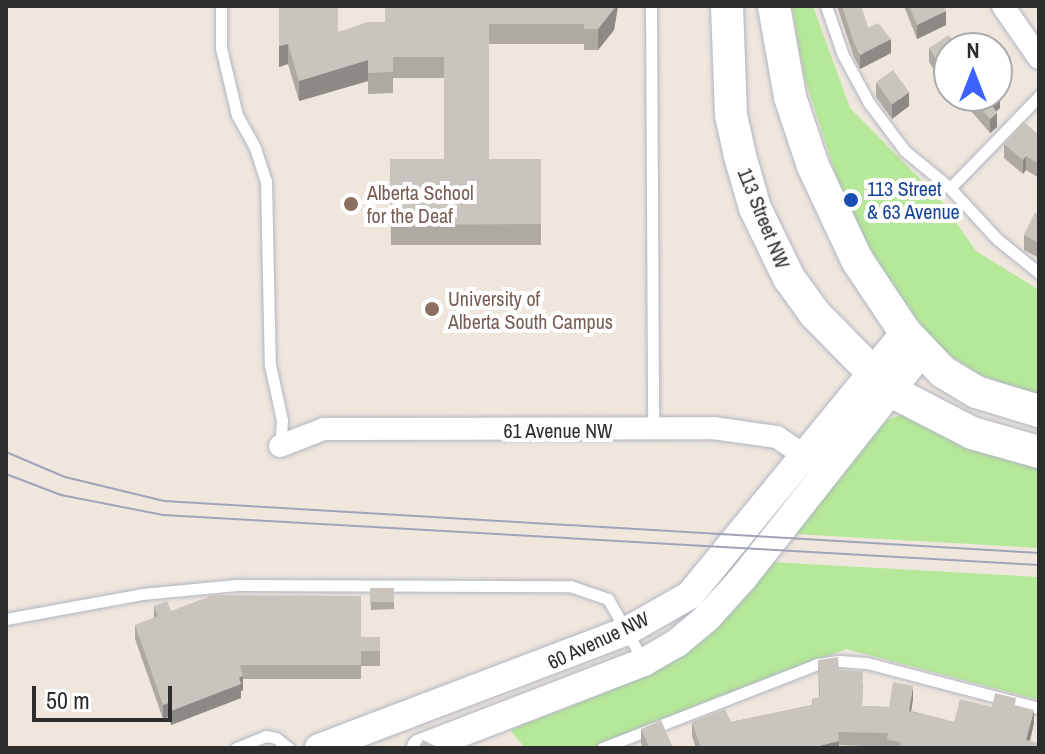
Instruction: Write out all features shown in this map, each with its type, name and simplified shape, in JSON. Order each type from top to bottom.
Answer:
[{"type":"main road","name":"113 Street NW","points":[[727,6],[731,115],[755,208],[789,278],[815,314],[882,382]]},
{"type":"main road","points":[[774,6],[790,97],[813,166],[857,260],[914,341],[943,372],[976,392],[1039,411]]},
{"type":"main road","points":[[882,382],[972,433],[1039,452]]},
{"type":"street","points":[[1003,6],[1039,58]]},
{"type":"street","name":"60 Avenue NW","points":[[421,748],[644,662],[708,617],[817,464],[914,341]]},
{"type":"street","name":"61 Avenue NW","points":[[280,446],[324,429],[713,428],[777,437],[817,464]]},
{"type":"street","name":"60 Avenue NW","points":[[319,748],[627,631],[690,595],[817,464]]},
{"type":"lane","points":[[221,6],[221,48],[237,115],[255,148],[266,181],[270,365],[282,420],[280,446]]},
{"type":"lane","points":[[651,6],[653,430]]},
{"type":"lane","points":[[826,6],[843,55],[869,103],[905,151],[950,188],[997,239],[1039,273]]},
{"type":"lane","points":[[950,188],[1039,96]]},
{"type":"lane","points":[[6,619],[142,594],[237,585],[570,586],[608,599],[644,662]]},
{"type":"lane","points":[[602,748],[817,664],[839,661],[867,663],[1039,708]]},
{"type":"lane","points":[[236,748],[266,736],[276,738],[289,748]]},
{"type":"green space","points":[[792,6],[813,6],[850,108],[940,199],[976,251],[1039,290],[1039,396],[978,374],[950,355],[926,334],[894,289],[863,236],[838,182],[804,76]]},
{"type":"green space","points":[[907,414],[1039,464],[1039,548],[795,534],[877,429],[891,418]]},
{"type":"green space","points":[[771,562],[1039,577],[1039,700],[846,649],[591,748],[525,748],[510,730],[629,683]]},
{"type":"building","name":"Alberta School for the Deaf","points":[[279,6],[338,6],[338,32],[368,22],[385,22],[385,6],[615,6],[598,29],[584,29],[584,24],[489,24],[489,159],[541,159],[541,224],[391,225],[390,159],[444,159],[444,57],[393,57],[393,72],[368,73],[368,60],[299,81],[288,44],[279,46]]},
{"type":"building","points":[[842,6],[861,6],[868,28],[878,23],[891,39],[860,55]]},
{"type":"building","points":[[909,6],[944,6],[946,11],[917,25]]},
{"type":"building","points":[[893,70],[909,92],[892,104],[876,82]]},
{"type":"building","points":[[984,112],[996,112],[997,113],[990,119]]},
{"type":"building","points":[[1023,121],[1039,135],[1039,164],[1026,156],[1023,160],[1004,144]]},
{"type":"building","points":[[1035,212],[1039,215],[1039,243],[1024,235]]},
{"type":"building","points":[[370,588],[394,588],[394,602],[370,602]]},
{"type":"building","points":[[213,595],[361,596],[361,637],[380,637],[380,651],[361,651],[361,665],[240,665],[243,676],[239,677],[241,684],[171,711],[168,703],[163,705],[135,625],[158,616],[154,606],[167,601],[171,611]]},
{"type":"building","points":[[838,657],[839,670],[863,671],[862,706],[889,707],[893,682],[913,686],[909,711],[954,722],[960,699],[992,707],[995,693],[1016,698],[1015,705],[1034,710],[1026,740],[1039,743],[1039,748],[904,748],[900,747],[901,742],[887,740],[888,733],[838,732],[839,741],[811,748],[701,748],[692,722],[725,709],[731,722],[813,705],[812,699],[820,697],[818,660]]},
{"type":"building","points":[[661,720],[673,748],[649,748],[641,729]]},
{"type":"building","points":[[423,740],[439,748],[418,748]]},
{"type":"tram line","points":[[6,452],[65,477],[164,501],[1039,553]]},
{"type":"tram line","points":[[6,474],[61,495],[163,515],[1039,565]]},
{"type":"place","name":"113 Street & 63 Avenue","points":[[851,200]]},
{"type":"place","name":"Alberta School for the Deaf","points":[[351,204]]},
{"type":"place","name":"University of Alberta South Campus","points":[[432,309]]}]
